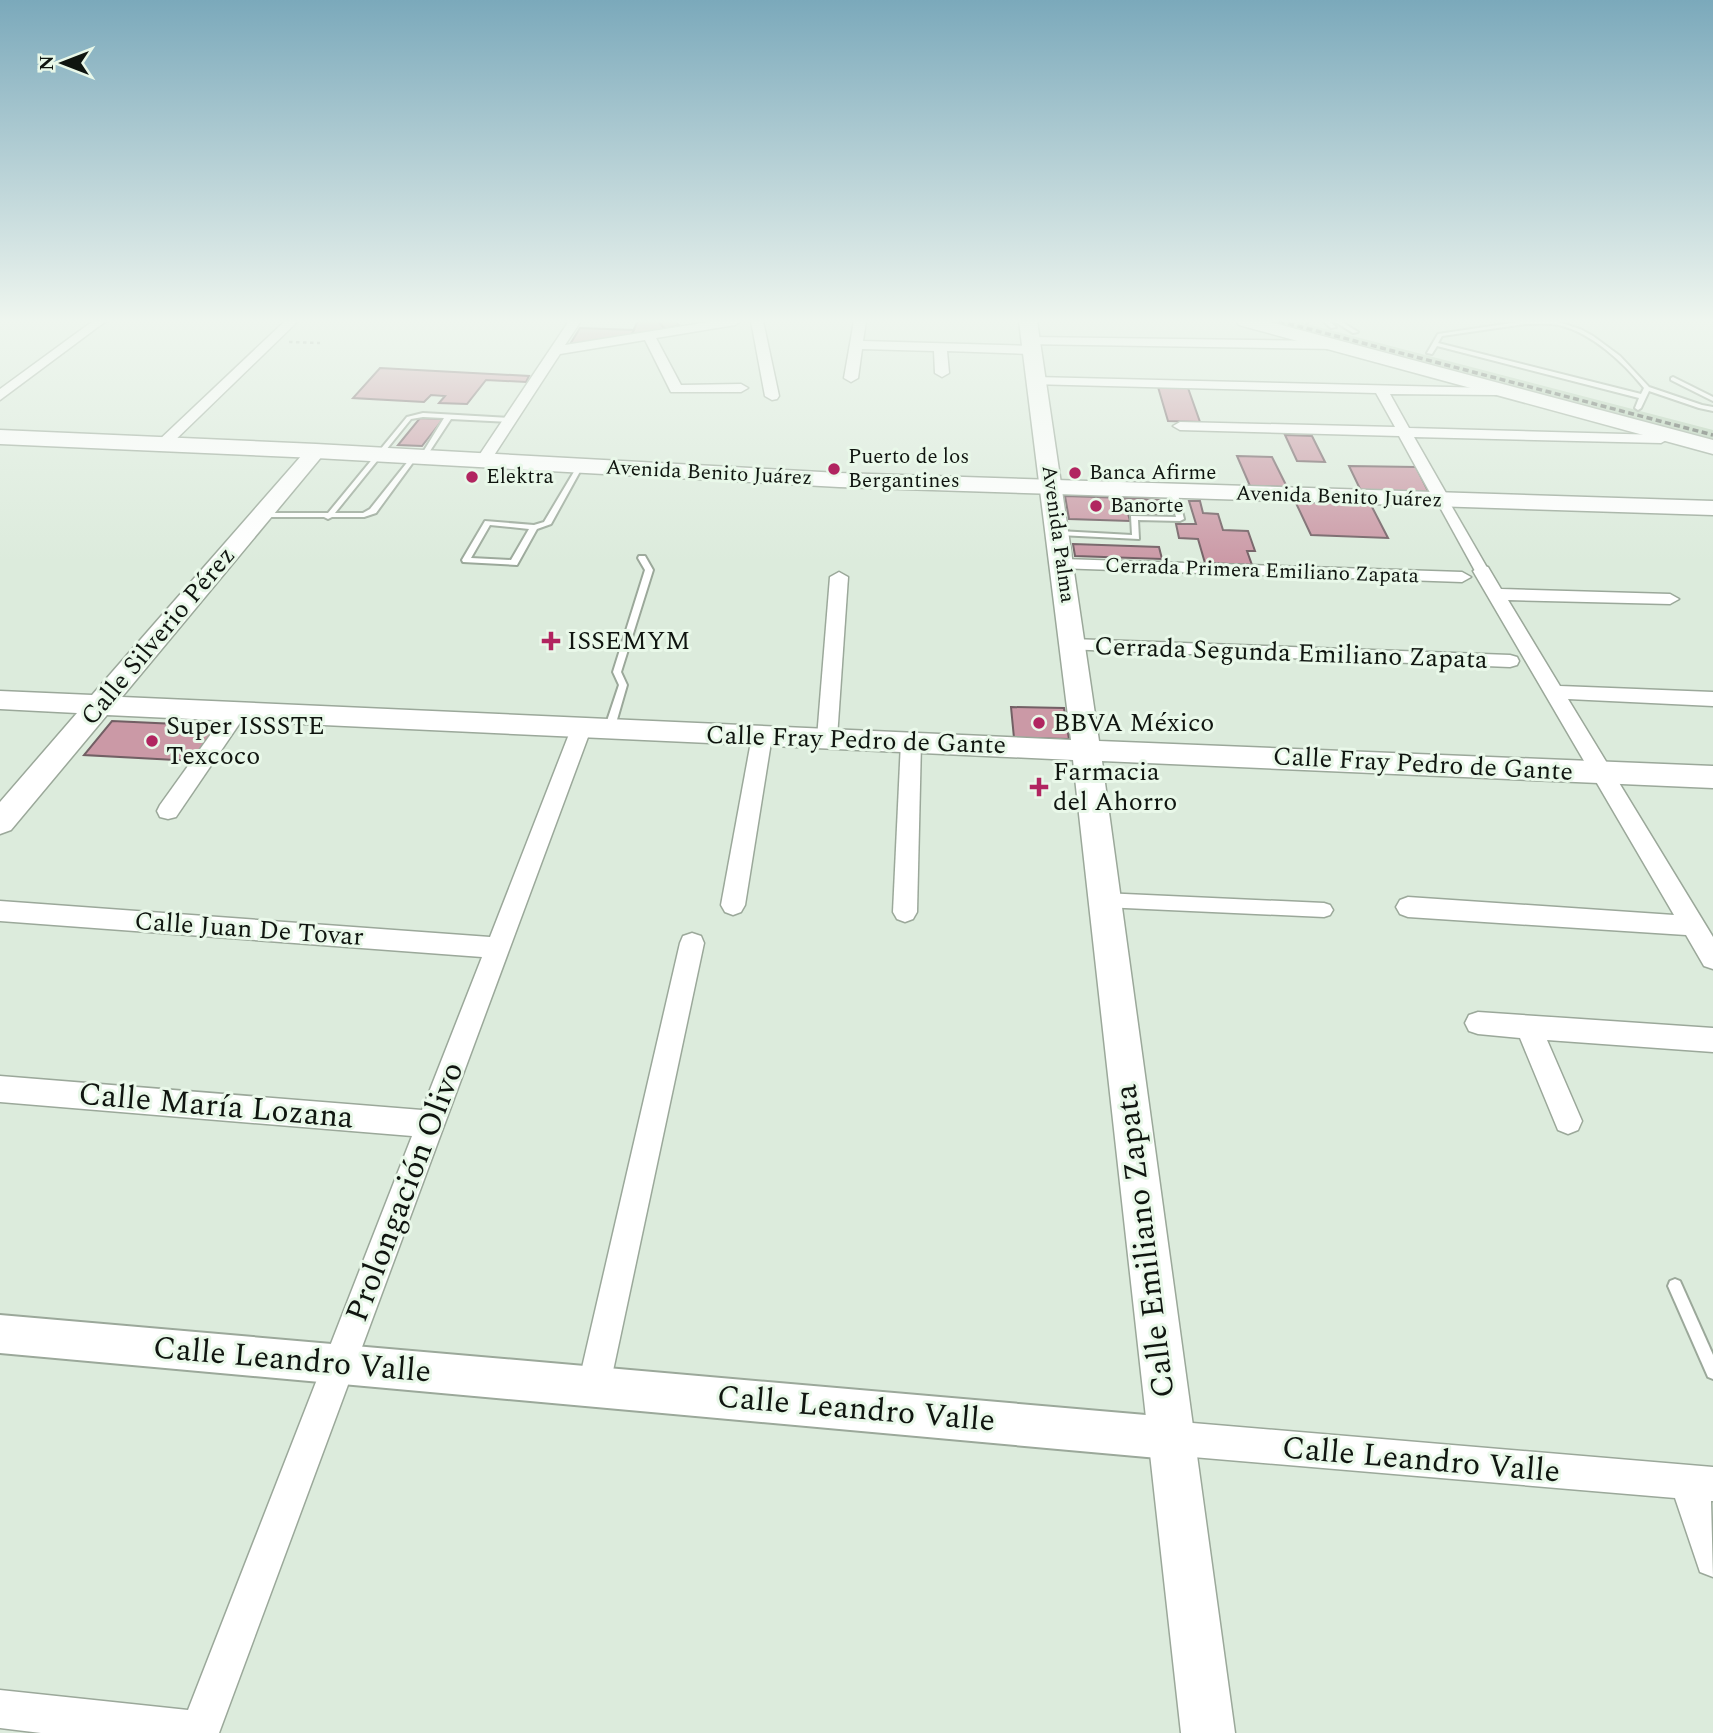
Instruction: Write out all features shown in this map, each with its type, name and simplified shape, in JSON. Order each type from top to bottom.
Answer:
[{"type":"main road","name":"Avenida Palma","points":[[1038,402],[1059,533],[1085,749]]},
{"type":"main road","points":[[1570,402],[1713,447]]},
{"type":"main road","points":[[1637,402],[1713,428]]},
{"type":"main road","name":"Avenida Benito Juárez","points":[[0,437],[379,454],[839,480],[1713,508]]},
{"type":"main road","name":"Calle Silverio Pérez","points":[[0,822],[316,451]]},
{"type":"main road","name":"Calle Fray Pedro de Gante","points":[[0,700],[595,729],[1713,777]]},
{"type":"main road","name":"Calle Emiliano Zapata","points":[[1085,749],[1169,1438],[1208,1733]]},
{"type":"street","points":[[163,444],[207,402]]},
{"type":"street","points":[[484,460],[522,402]]},
{"type":"street","points":[[1388,402],[1482,571],[1713,959]]},
{"type":"street","points":[[1180,426],[1661,439]]},
{"type":"street","name":"Cerrada Primera Emiliano Zapata","points":[[1063,564],[1462,577]]},
{"type":"street","points":[[827,738],[838,577]]},
{"type":"street","points":[[1496,594],[1670,599]]},
{"type":"street","name":"Cerrada Segunda Emiliano Zapata","points":[[1072,645],[1510,661]]},
{"type":"street","points":[[1555,692],[1713,699]]},
{"type":"street","points":[[168,811],[238,711]]},
{"type":"street","name":"Prolongación Olivo","points":[[200,1732],[497,948],[595,729]]},
{"type":"street","points":[[733,905],[762,736]]},
{"type":"street","points":[[905,912],[911,742]]},
{"type":"street","points":[[1104,900],[1324,910]]},
{"type":"street","points":[[1408,907],[1694,926]]},
{"type":"street","name":"Calle Juan De Tovar","points":[[0,911],[497,948]]},
{"type":"street","points":[[594,1385],[692,943]]},
{"type":"street","points":[[1478,1023],[1713,1040]]},
{"type":"street","points":[[1529,1027],[1568,1121]]},
{"type":"street","name":"Calle María Lozana","points":[[0,1089],[431,1124]]},
{"type":"street","name":"Calle Leandro Valle","points":[[0,1334],[1700,1483]]},
{"type":"street","points":[[1700,1483],[1713,1559]]},
{"type":"street","points":[[0,1709],[200,1732]]},
{"type":"lane","points":[[1686,402],[1713,409]]},
{"type":"lane","points":[[328,517],[409,418],[449,416],[510,420]]},
{"type":"lane","points":[[261,514],[328,517],[364,515],[373,511],[419,457],[449,416]]},
{"type":"lane","points":[[534,527],[514,563],[466,559],[488,523],[534,527],[547,524],[580,466]]},
{"type":"lane","points":[[1059,533],[1136,537],[1134,518],[1180,519],[1173,491]]},
{"type":"lane","points":[[595,729],[623,685],[617,672],[649,570],[642,558]]},
{"type":"lane","points":[[1675,1286],[1713,1372]]},
{"type":"green space","points":[[1561,402],[1605,402],[1713,430],[1713,443]]},
{"type":"building","points":[[440,402],[469,402],[467,404]]},
{"type":"building","points":[[1162,402],[1193,402],[1200,422],[1168,421]]},
{"type":"building","points":[[420,418],[443,419],[422,446],[398,445]]},
{"type":"building","points":[[1285,435],[1312,436],[1325,462],[1297,461]]},
{"type":"building","points":[[1237,456],[1272,457],[1287,487],[1250,486]]},
{"type":"building","points":[[1349,466],[1416,467],[1429,493],[1361,491]]},
{"type":"building","name":"Banorte","points":[[1065,496],[1124,498],[1130,521],[1069,519]]},
{"type":"building","points":[[1124,498],[1160,500],[1164,515],[1128,513]]},
{"type":"building","points":[[1189,501],[1200,501],[1203,513],[1218,514],[1223,530],[1248,531],[1255,551],[1247,551],[1252,565],[1205,563],[1198,539],[1179,538],[1176,524],[1196,524]]},
{"type":"building","points":[[1295,501],[1371,505],[1388,538],[1311,535]]},
{"type":"building","points":[[1073,544],[1159,547],[1162,559],[1075,556]]},
{"type":"building","name":"BBVA México","points":[[1011,707],[1064,708],[1069,739],[1014,738]]},
{"type":"building","name":"Super ISSSTE Texcoco","points":[[112,721],[219,726],[194,761],[84,755]]},
{"type":"railway","points":[[1587,402],[1713,435]]},
{"type":"place","name":"Puerto de los Bergantines","points":[[834,469]]},
{"type":"place","name":"Banca Afirme","points":[[1075,473]]},
{"type":"place","name":"Elektra","points":[[472,477]]},
{"type":"place","name":"Banorte","points":[[1096,506]]},
{"type":"place","name":"ISSEMYM","points":[[551,641]]},
{"type":"place","name":"BBVA México","points":[[1039,723]]},
{"type":"place","name":"Super ISSSTE Texcoco","points":[[152,741]]},
{"type":"place","name":"Farmacia del Ahorro","points":[[1039,787]]}]
